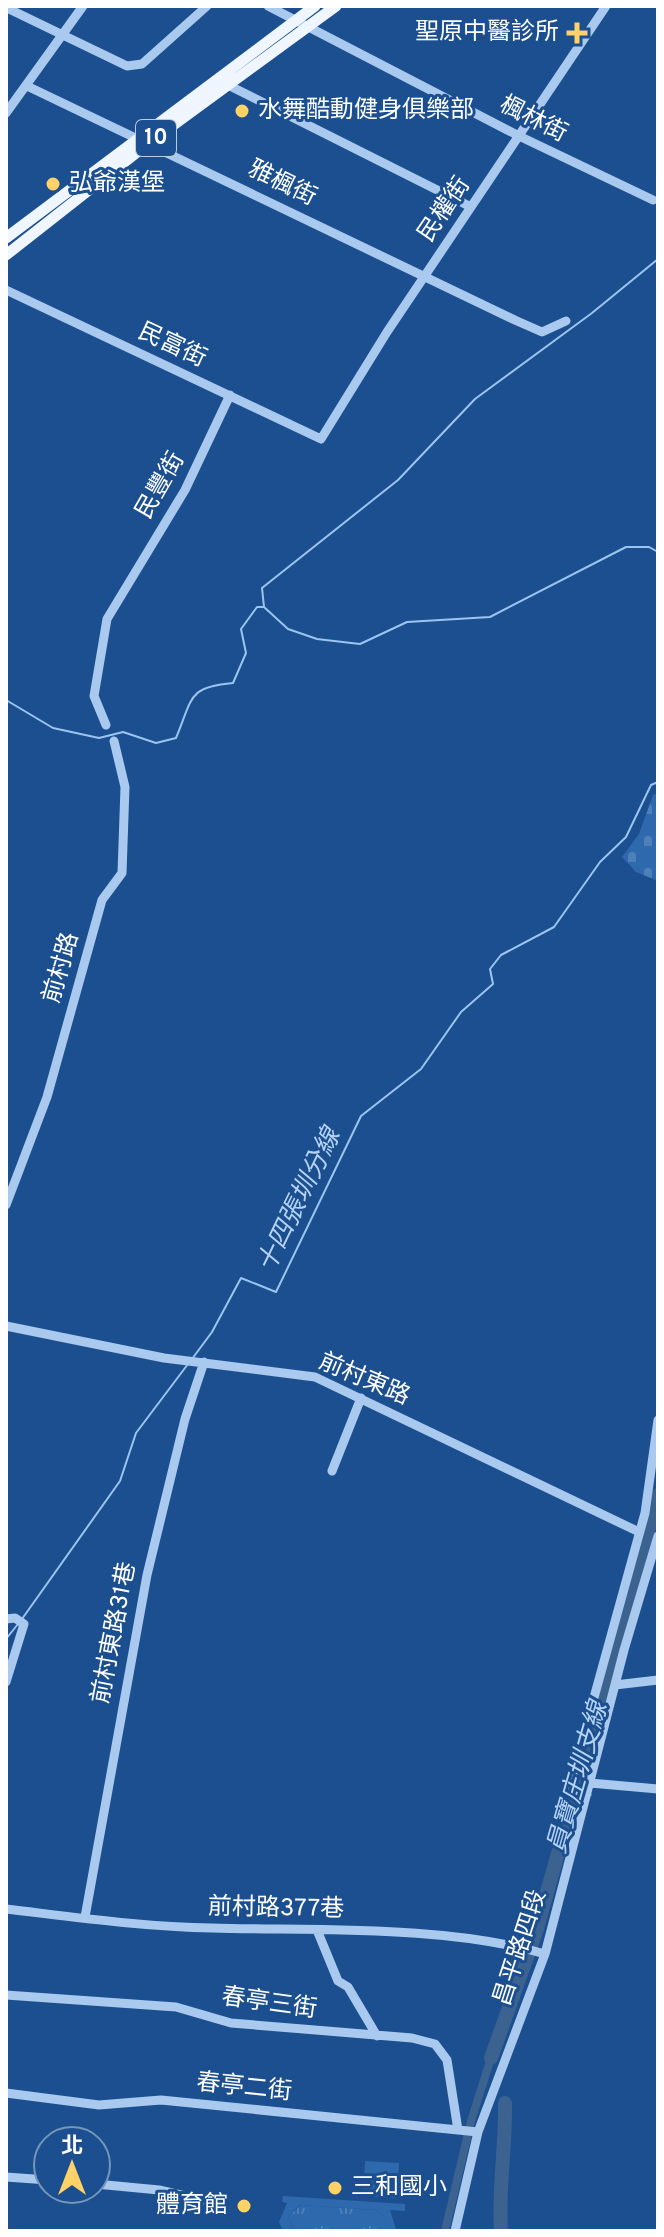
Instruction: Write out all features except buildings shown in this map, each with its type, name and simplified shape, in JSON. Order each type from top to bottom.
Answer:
[{"type":"main road","name":"10","points":[[6,255],[315,6]]},
{"type":"main road","name":"10","points":[[6,238],[228,85],[336,6]]},
{"type":"street","points":[[6,113],[83,6]]},
{"type":"street","points":[[9,9],[127,66],[142,64],[207,6]]},
{"type":"street","name":"楓林街","points":[[268,6],[519,136],[653,200]]},
{"type":"street","name":"民權街","points":[[321,439],[425,276],[606,6]]},
{"type":"street","points":[[228,85],[471,207]]},
{"type":"street","name":"雅楓街","points":[[27,86],[146,140],[542,332],[566,321]]},
{"type":"street","name":"民富街","points":[[6,290],[321,439]]},
{"type":"street","name":"民豐街","points":[[106,725],[94,696],[96,669],[107,619],[185,490],[230,395]]},
{"type":"street","name":"前村路","points":[[6,1205],[47,1097],[102,900],[122,873],[125,787],[114,741]]},
{"type":"street","name":"前村東路","points":[[6,1326],[164,1358],[315,1377],[637,1531]]},
{"type":"street","name":"前村東路31巷","points":[[85,1917],[147,1575],[181,1432],[204,1362]]},
{"type":"street","points":[[332,1471],[361,1398]]},
{"type":"street","points":[[587,1794],[569,1788],[637,1531],[645,1513],[658,1420]]},
{"type":"street","name":"昌平路四段","points":[[455,2231],[478,2132],[545,1954],[615,1685],[658,1536]]},
{"type":"street","points":[[6,1619],[15,1618],[24,1624],[6,1682]]},
{"type":"street","points":[[615,1685],[658,1680]]},
{"type":"street","points":[[590,1783],[658,1789]]},
{"type":"street","name":"前村路377巷","points":[[6,1909],[196,1928],[415,1935],[522,1947],[545,1954]]},
{"type":"street","points":[[317,1930],[338,1981],[348,1987],[377,2036]]},
{"type":"street","name":"春亭三街","points":[[6,1995],[176,2007],[231,2023],[412,2038],[435,2044],[442,2051],[451,2075],[463,2130]]},
{"type":"street","name":"春亭二街","points":[[6,2093],[99,2105],[161,2100],[478,2132]]},
{"type":"street","points":[[6,2177],[32,2179]]},
{"type":"street","points":[[112,2186],[159,2190],[207,2201]]},
{"type":"green space","points":[[658,793],[658,881],[636,872],[622,857],[639,834],[653,795]]},
{"type":"green space","points":[[365,2161],[399,2163],[398,2180],[364,2178]]},
{"type":"green space","points":[[363,2179],[397,2182],[396,2198],[362,2196]]},
{"type":"green space","points":[[283,2196],[405,2204],[405,2211],[390,2210],[396,2229],[387,2231],[387,2219],[376,2210],[300,2205],[288,2216],[294,2231],[283,2231],[279,2222],[287,2203],[282,2202]]},
{"type":"green space","points":[[301,2205],[376,2210],[387,2219],[387,2231],[294,2231],[288,2216]]},
{"type":"waterway","points":[[264,607],[262,588],[398,480],[475,399],[592,313],[658,259]]},
{"type":"waterway","points":[[6,700],[53,728],[99,738],[123,732],[156,743],[176,738],[189,704],[199,692],[233,683],[246,653],[241,629],[257,607],[264,607],[288,629],[317,639],[360,644],[407,622],[490,617],[626,547],[649,547],[658,552]]},
{"type":"waterway","name":"十四張圳分線","points":[[192,1359],[212,1332],[241,1278],[276,1292],[361,1116],[421,1069],[461,1012],[493,984],[490,969],[501,955],[554,927],[600,862],[626,837],[651,785],[658,782]]},
{"type":"waterway","name":"十四張圳分線","points":[[22,1619],[120,1481],[136,1433],[188,1364]]},
{"type":"waterway","name":"員寶庄圳支線","points":[[491,2058],[536,1932],[658,1495]]},
{"type":"waterway","name":"員寶庄圳支線","points":[[651,1519],[658,1520]]},
{"type":"waterway","name":"十四張圳分線","points":[[6,1639],[18,1624]]},
{"type":"waterway","points":[[445,2231],[471,2121],[491,2058]]},
{"type":"waterway","name":"員寶庄圳支線","points":[[501,2231],[505,2103]]},
{"type":"place","name":"聖原中醫診所","points":[[577,33]]},
{"type":"place","name":"水舞酷動健身俱樂部","points":[[242,111]]},
{"type":"place","name":"弘爺漢堡","points":[[53,184]]},
{"type":"place","name":"三和國小","points":[[335,2188]]},
{"type":"place","name":"體育館","points":[[244,2206]]}]
